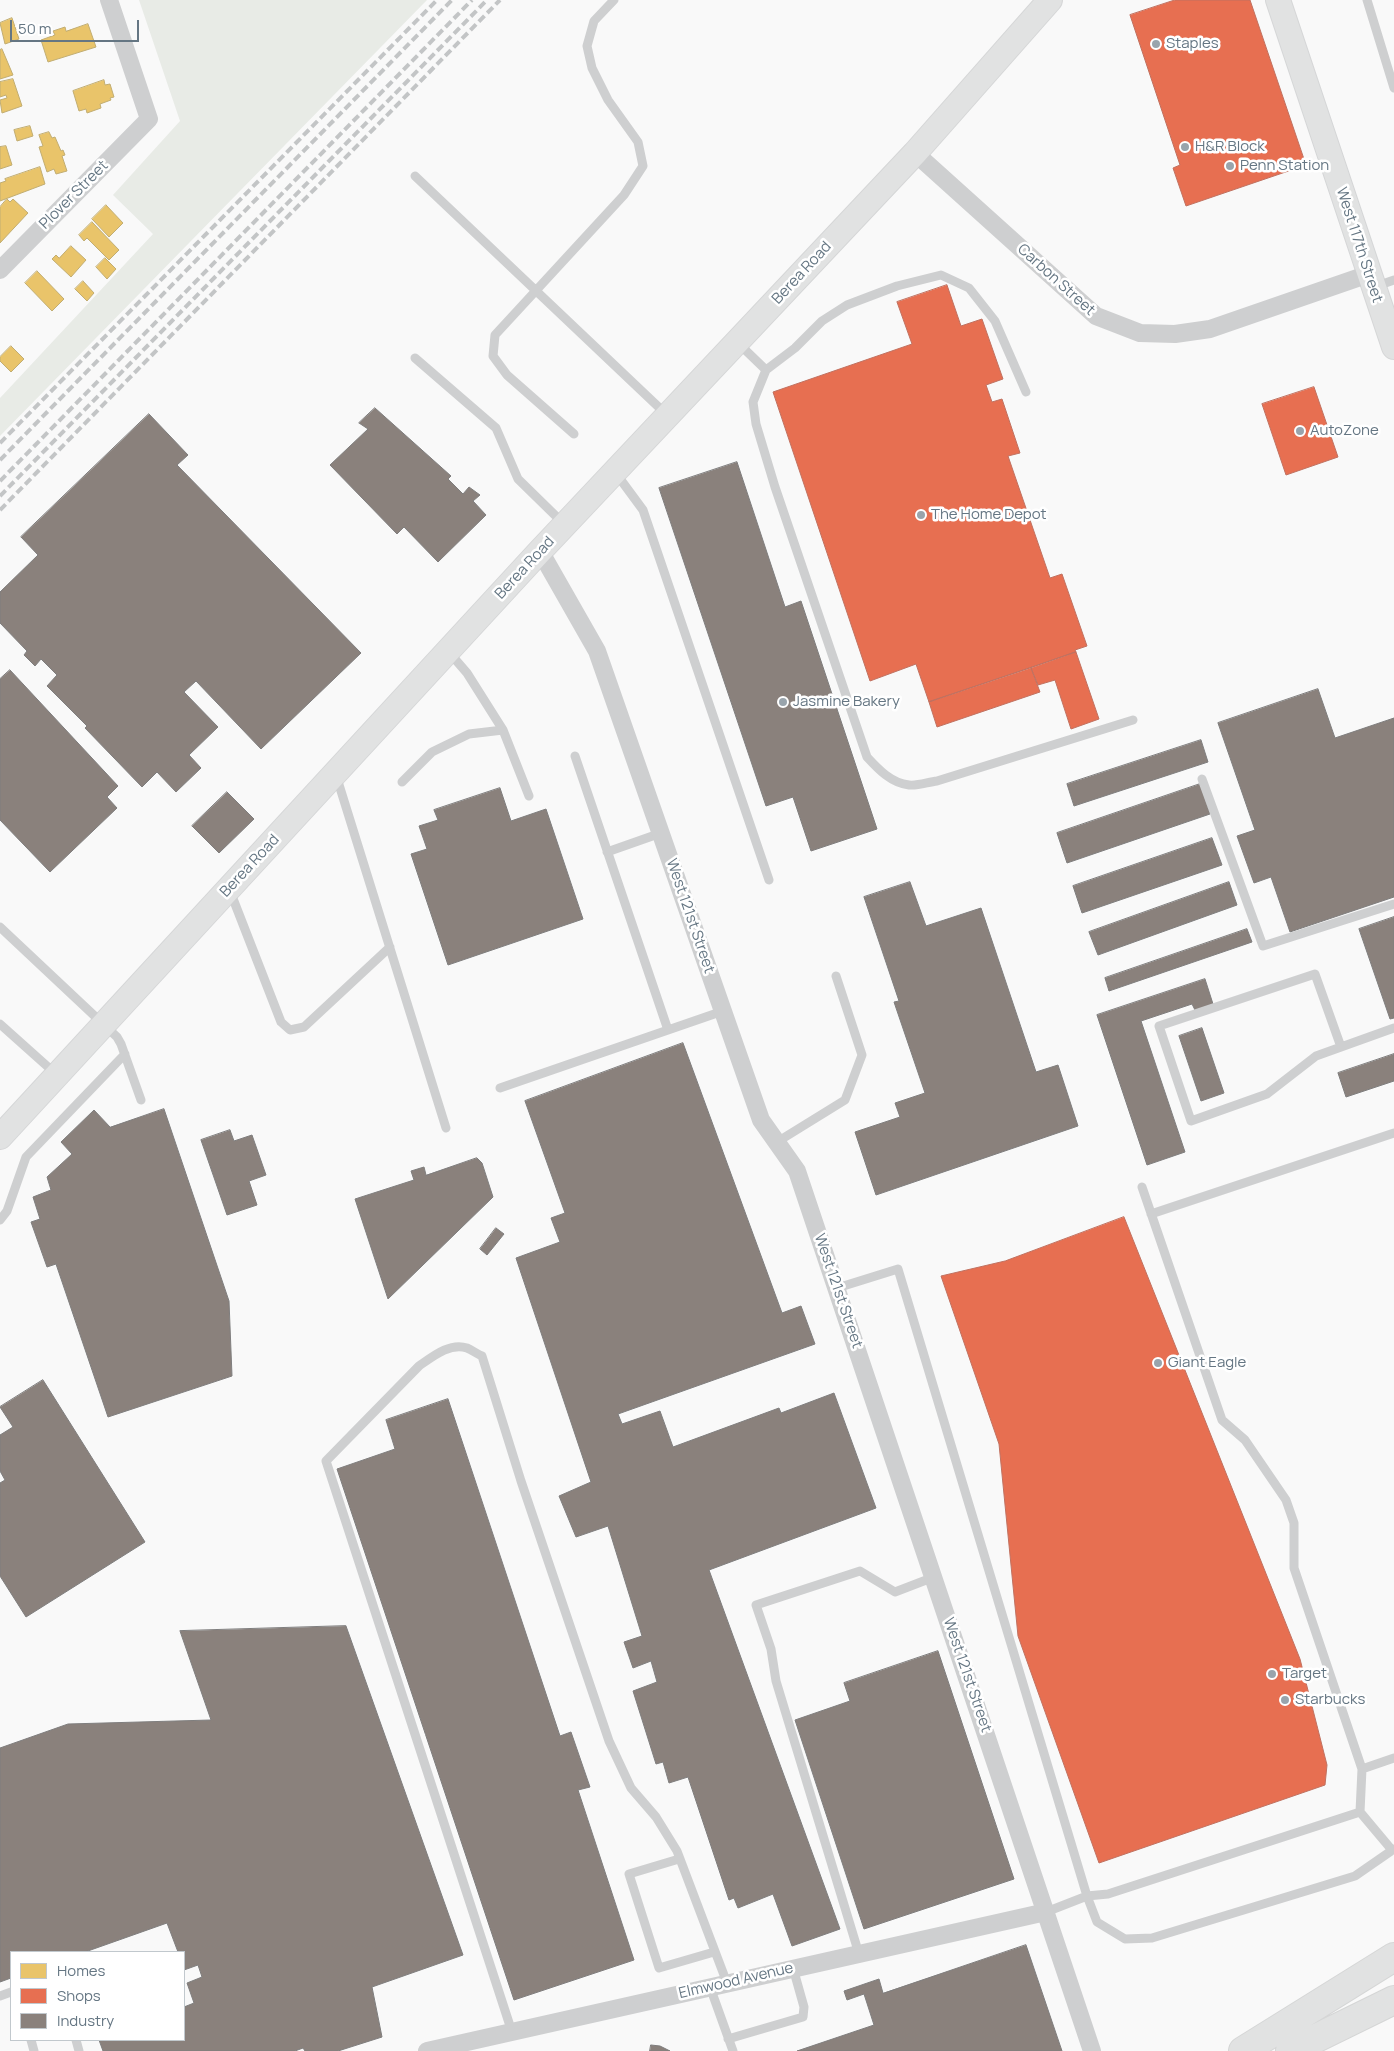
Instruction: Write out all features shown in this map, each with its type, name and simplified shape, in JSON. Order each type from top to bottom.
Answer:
[{"type":"highway","points":[[1243,2051],[1394,1957]]},
{"type":"highway","points":[[1290,2051],[1394,2000]]},
{"type":"main road","name":"Berea Road","points":[[0,1137],[540,551],[915,153],[1050,0]]},
{"type":"main road","name":"West 117th Street","points":[[1278,0],[1379,280],[1394,347]]},
{"type":"street","name":"Plover Street","points":[[0,270],[149,119],[109,0]]},
{"type":"street","name":"Carbon Street","points":[[915,153],[1096,316],[1140,333],[1175,334],[1210,329],[1379,280]]},
{"type":"street","name":"West 121st Street","points":[[540,551],[596,651],[761,1120],[797,1170],[1092,2051]]},
{"type":"street","name":"Elmwood Avenue","points":[[427,2051],[1046,1912]]},
{"type":"lane","points":[[574,434],[507,374],[493,356],[495,335],[624,194],[644,166],[638,142],[608,100],[592,68],[587,46],[594,21],[614,0]]},
{"type":"lane","points":[[1367,0],[1394,88]]},
{"type":"lane","points":[[416,176],[667,416]]},
{"type":"lane","points":[[1026,392],[995,321],[969,288],[941,275],[897,286],[847,305],[822,321],[795,348],[766,370],[753,402],[756,424],[775,487],[867,757],[880,772],[909,785],[937,781],[1133,720]]},
{"type":"lane","points":[[737,342],[766,370]]},
{"type":"lane","points":[[415,358],[496,428],[518,479],[565,525]]},
{"type":"lane","points":[[615,471],[643,510],[769,880]]},
{"type":"lane","points":[[448,651],[467,673],[504,730],[529,796]]},
{"type":"lane","points":[[402,782],[432,752],[469,734],[504,730]]},
{"type":"lane","points":[[575,756],[668,1030]]},
{"type":"lane","points":[[336,773],[446,1128]]},
{"type":"lane","points":[[1202,778],[1263,946],[1394,904]]},
{"type":"lane","points":[[607,852],[661,833]]},
{"type":"lane","points":[[229,889],[281,1022],[290,1030],[304,1027],[390,947]]},
{"type":"lane","points":[[0,927],[117,1037],[141,1100]]},
{"type":"lane","points":[[1341,1047],[1316,974],[1159,1026],[1191,1121],[1267,1094],[1316,1056],[1394,1028]]},
{"type":"lane","points":[[777,1142],[845,1100],[862,1055],[836,976]]},
{"type":"lane","points":[[500,1088],[723,1011]]},
{"type":"lane","points":[[0,1024],[57,1075]]},
{"type":"lane","points":[[0,1220],[7,1211],[26,1157],[125,1054]]},
{"type":"lane","points":[[1151,1214],[1394,1133]]},
{"type":"lane","points":[[837,1288],[898,1269],[1096,1922],[1125,1939],[1152,1938],[1355,1876],[1393,1850],[1360,1812],[1362,1769],[1294,1568],[1294,1523],[1286,1500],[1245,1440],[1222,1420],[1142,1187]]},
{"type":"lane","points":[[512,2032],[326,1461],[419,1366],[435,1355],[452,1348],[466,1348],[482,1356],[521,1481],[610,1741],[631,1788],[666,1832],[680,1859],[714,1952],[728,2039],[733,2051]]},
{"type":"lane","points":[[859,1954],[776,1682],[771,1649],[756,1605],[860,1571],[895,1592],[934,1577]]},
{"type":"lane","points":[[1362,1769],[1394,1758]]},
{"type":"lane","points":[[1046,1912],[1087,1896],[1108,1894],[1360,1812]]},
{"type":"lane","points":[[680,1859],[629,1874],[659,1968],[714,1952]]},
{"type":"lane","points":[[728,2039],[803,2017],[804,2007],[793,1968]]},
{"type":"shaded area","points":[[139,0],[427,0],[0,436],[0,398],[153,234],[113,195],[180,121]]},
{"type":"building: Homes","points":[[12,18],[19,39],[5,44],[0,23]]},
{"type":"building: Homes","points":[[88,24],[96,47],[48,62],[41,40],[55,35],[53,31],[65,27],[66,31]]},
{"type":"building: Homes","points":[[2,49],[13,75],[0,79],[0,50]]},
{"type":"building: Homes","points":[[13,79],[22,106],[2,113],[0,100],[7,98],[6,95],[0,97],[0,82]]},
{"type":"building: Homes","points":[[104,80],[105,85],[110,84],[114,97],[100,104],[101,108],[87,113],[86,109],[79,111],[73,91]]},
{"type":"building: Homes","points":[[30,126],[33,136],[17,141],[14,130]]},
{"type":"building: Homes","points":[[49,132],[52,138],[55,137],[61,151],[63,150],[65,155],[62,156],[67,171],[56,174],[54,169],[47,172],[39,147],[43,146],[39,135]]},
{"type":"building: Homes","points":[[6,146],[12,165],[0,169],[0,147]]},
{"type":"building: Homes","points":[[40,167],[45,184],[0,201],[0,183],[6,181],[5,179]]},
{"type":"building: Homes","points":[[7,199],[10,202],[13,199],[28,213],[0,243],[0,207]]},
{"type":"building: Homes","points":[[106,205],[123,223],[109,237],[92,219]]},
{"type":"building: Homes","points":[[92,222],[119,250],[109,260],[87,238],[84,241],[79,235]]},
{"type":"building: Homes","points":[[71,246],[86,260],[71,277],[52,259],[56,255],[59,258]]},
{"type":"building: Homes","points":[[105,258],[116,269],[107,279],[96,267]]},
{"type":"building: Homes","points":[[37,271],[64,299],[52,311],[25,283]]},
{"type":"building: Homes","points":[[83,281],[94,293],[87,301],[75,289]]},
{"type":"building: Homes","points":[[11,346],[24,359],[11,372],[0,361],[0,357]]},
{"type":"building: Shops","points":[[1175,0],[1250,0],[1306,165],[1186,206],[1173,168],[1180,165],[1130,15]]},
{"type":"building: Shops","name":"The Home Depot","points":[[947,285],[961,326],[982,319],[1003,379],[986,385],[992,402],[1002,399],[1020,453],[1008,456],[1050,578],[1062,574],[1087,646],[1075,650],[1076,652],[929,702],[916,664],[870,681],[773,392],[912,344],[897,302]]},
{"type":"building: Shops","name":"AutoZone","points":[[1314,387],[1338,457],[1286,475],[1262,404]]},
{"type":"building: Shops","points":[[1076,652],[1099,719],[1071,729],[1055,680],[1038,685],[1031,668]]},
{"type":"building: Shops","points":[[1031,668],[1040,692],[937,727],[929,702]]},
{"type":"building: Shops","points":[[1124,1217],[1300,1659],[1327,1765],[1325,1785],[1099,1863],[1018,1636],[999,1444],[941,1276],[1005,1261]]},
{"type":"building: Industry","points":[[375,408],[451,476],[448,479],[463,494],[469,487],[480,495],[473,501],[486,515],[438,562],[404,527],[397,534],[330,465],[368,429],[359,423]]},
{"type":"building: Industry","points":[[149,414],[188,455],[177,465],[361,653],[261,749],[196,681],[184,692],[218,727],[189,755],[201,768],[176,792],[157,772],[142,787],[85,728],[87,726],[47,686],[57,675],[41,659],[35,666],[24,655],[27,651],[0,623],[0,592],[38,555],[21,537]]},
{"type":"building: Industry","name":"Jasmine Bakery","points":[[737,462],[785,607],[801,601],[877,829],[811,851],[793,797],[766,806],[659,488]]},
{"type":"building: Industry","points":[[10,670],[118,786],[107,797],[117,808],[50,872],[0,820],[0,679]]},
{"type":"building: Industry","points":[[1318,689],[1335,738],[1394,718],[1394,897],[1290,932],[1271,877],[1254,883],[1237,836],[1255,830],[1218,723]]},
{"type":"building: Industry","points":[[1201,740],[1208,762],[1074,806],[1067,784]]},
{"type":"building: Industry","points":[[1200,784],[1210,814],[1067,863],[1057,833]]},
{"type":"building: Industry","points":[[500,788],[511,821],[546,809],[583,919],[448,965],[411,854],[427,849],[419,826],[438,820],[434,810]]},
{"type":"building: Industry","points":[[227,792],[254,819],[219,853],[192,826]]},
{"type":"building: Industry","points":[[1212,838],[1222,865],[1082,913],[1073,886]]},
{"type":"building: Industry","points":[[910,882],[926,926],[981,908],[1036,1072],[1058,1065],[1078,1126],[876,1195],[855,1132],[900,1117],[895,1103],[925,1093],[894,1002],[899,1001],[864,897]]},
{"type":"building: Industry","points":[[1229,882],[1237,905],[1098,955],[1089,932]]},
{"type":"building: Industry","points":[[1394,917],[1394,1018],[1390,1019],[1359,929]]},
{"type":"building: Industry","points":[[1247,929],[1252,942],[1109,991],[1105,978]]},
{"type":"building: Industry","points":[[1205,979],[1213,1004],[1195,1010],[1192,1004],[1141,1021],[1185,1152],[1147,1165],[1097,1015]]},
{"type":"building: Industry","points":[[1202,1028],[1224,1093],[1201,1101],[1179,1036]]},
{"type":"building: Industry","points":[[683,1043],[782,1313],[801,1306],[815,1344],[618,1414],[622,1424],[660,1411],[673,1447],[779,1408],[781,1413],[834,1393],[876,1508],[709,1570],[840,1929],[792,1946],[773,1894],[738,1908],[734,1898],[729,1900],[688,1777],[669,1783],[663,1762],[656,1764],[633,1691],[657,1682],[651,1661],[633,1668],[624,1642],[642,1636],[608,1526],[576,1537],[559,1496],[591,1482],[516,1258],[560,1242],[551,1218],[565,1213],[525,1101]]},
{"type":"building: Industry","points":[[1394,1054],[1394,1081],[1346,1097],[1338,1073]]},
{"type":"building: Industry","points":[[164,1109],[229,1301],[232,1376],[108,1417],[56,1264],[47,1267],[31,1222],[40,1219],[33,1197],[51,1190],[47,1177],[72,1154],[61,1142],[94,1110],[110,1127]]},
{"type":"building: Industry","points":[[230,1130],[234,1141],[252,1135],[266,1175],[249,1181],[257,1205],[227,1215],[201,1140]]},
{"type":"building: Industry","points":[[477,1158],[482,1163],[493,1197],[388,1299],[355,1199],[414,1180],[411,1171],[424,1167],[426,1175]]},
{"type":"building: Industry","points":[[496,1228],[504,1234],[487,1255],[480,1249]]},
{"type":"building: Industry","points":[[43,1380],[145,1542],[26,1617],[0,1576],[0,1483],[5,1480],[0,1471],[0,1435],[13,1427],[0,1407]]},
{"type":"building: Industry","points":[[448,1399],[560,1736],[571,1732],[590,1787],[578,1790],[634,1960],[514,2000],[337,1469],[395,1449],[386,1420]]},
{"type":"building: Industry","points":[[346,1626],[463,1955],[372,1987],[382,2037],[338,2051],[305,2051],[303,2048],[295,2051],[103,2051],[99,2041],[185,2041],[185,2007],[194,2003],[187,1983],[202,1977],[198,1965],[185,1970],[185,1951],[178,1951],[167,1923],[88,1951],[10,1951],[10,1978],[0,1982],[0,1748],[68,1724],[211,1720],[180,1631]]},
{"type":"building: Industry","points":[[938,1651],[1014,1879],[864,1929],[795,1720],[850,1701],[844,1683]]},
{"type":"building: Industry","points":[[1026,1945],[1062,2051],[797,2051],[874,2025],[864,1994],[847,2000],[844,1991],[879,1979],[883,1993]]},
{"type":"building: Industry","points":[[651,2045],[660,2046],[670,2051],[650,2051]]},
{"type":"railway","points":[[0,443],[437,0]]},
{"type":"railway","points":[[0,460],[452,0]]},
{"type":"railway","points":[[0,481],[472,0]]},
{"type":"railway","points":[[0,496],[487,0]]},
{"type":"railway","points":[[0,510],[500,0]]},
{"type":"place","name":"Staples","points":[[1156,44]]},
{"type":"place","name":"H&R Block","points":[[1185,147]]},
{"type":"place","name":"Penn Station","points":[[1230,166]]},
{"type":"place","name":"AutoZone","points":[[1300,431]]},
{"type":"place","name":"The Home Depot","points":[[921,515]]},
{"type":"place","name":"Jasmine Bakery","points":[[783,702]]},
{"type":"place","name":"Giant Eagle","points":[[1158,1363]]},
{"type":"place","name":"Target","points":[[1272,1674]]},
{"type":"place","name":"Starbucks","points":[[1285,1700]]}]
